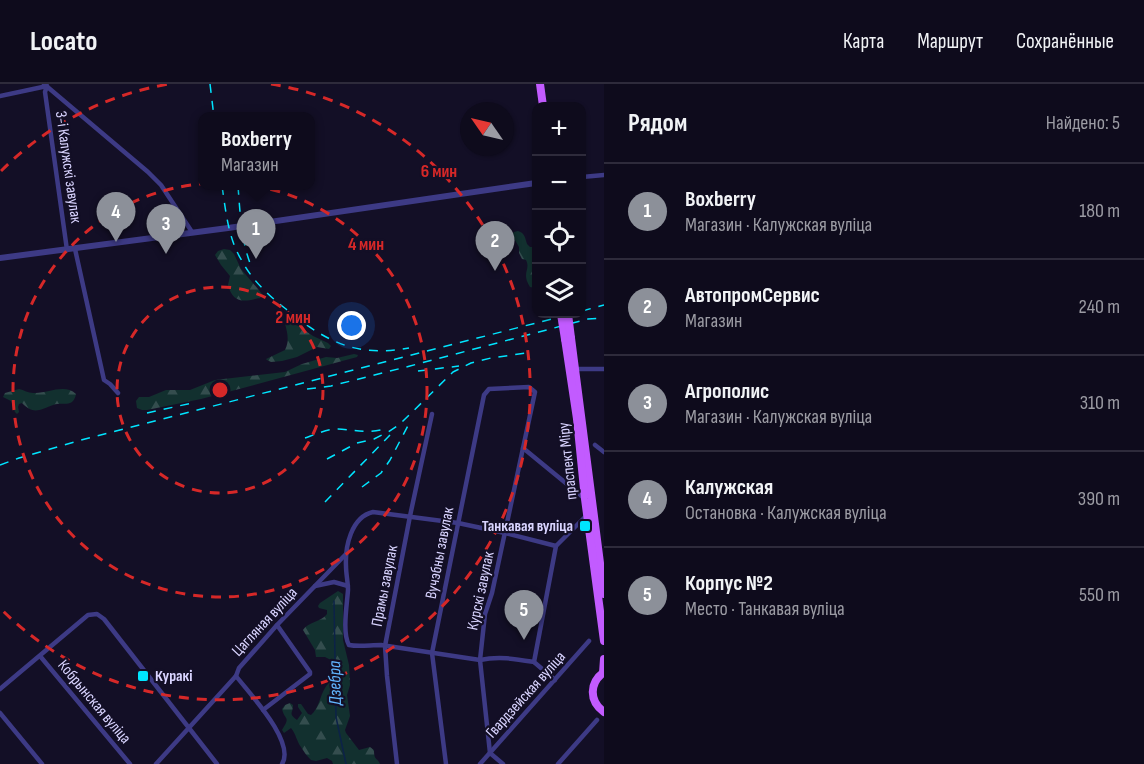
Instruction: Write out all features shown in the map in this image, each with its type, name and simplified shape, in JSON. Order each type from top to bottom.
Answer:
[{"type":"main road","points":[[535,84],[537,102]]},
{"type":"main road","points":[[540,84],[542,102]]},
{"type":"main road","name":"праспект Міру","points":[[562,318],[575,369],[604,594]]},
{"type":"main road","name":"праспект Міру","points":[[568,318],[568,339],[585,499],[604,642]]},
{"type":"main road","points":[[604,659],[604,672],[595,681],[592,693],[596,705],[604,712]]},
{"type":"street","points":[[0,96],[46,85],[130,155],[161,185],[192,232]]},
{"type":"street","name":"3-і Калужскі завулак","points":[[46,85],[45,92],[67,250]]},
{"type":"street","points":[[586,177],[604,175]]},
{"type":"street","points":[[0,258],[228,228],[532,184]]},
{"type":"street","points":[[75,249],[104,380],[118,393]]},
{"type":"street","points":[[575,369],[604,369]]},
{"type":"street","name":"Курскі завулак","points":[[490,753],[480,660],[485,614],[492,593],[535,392],[529,387]]},
{"type":"street","name":"Вучэбны завулак","points":[[446,764],[432,653],[484,394],[489,389],[529,387]]},
{"type":"street","name":"Прамы завулак","points":[[397,764],[385,646],[432,414]]},
{"type":"street","points":[[595,444],[604,453]]},
{"type":"street","points":[[523,448],[585,499]]},
{"type":"street","points":[[555,680],[534,662],[501,657],[480,660],[385,646],[349,645],[346,641],[348,586],[346,554],[354,528],[360,519],[373,512],[458,523],[556,546]]},
{"type":"street","points":[[534,662],[556,546],[587,515]]},
{"type":"street","name":"Цагляная вуліца","points":[[156,764],[236,676],[239,668],[277,625],[346,554]]},
{"type":"street","points":[[315,586],[334,582],[348,586]]},
{"type":"street","points":[[0,689],[88,615],[97,614],[104,619],[217,764]]},
{"type":"street","points":[[263,710],[310,674],[277,625]]},
{"type":"street","name":"Гвардзейская вуліца","points":[[480,764],[589,641]]},
{"type":"street","name":"Кобрынская вуліца","points":[[40,656],[130,764]]},
{"type":"street","name":"Цагляная вуліца","points":[[236,676],[273,724],[284,748],[285,757],[282,764]]},
{"type":"street","points":[[0,713],[42,764]]},
{"type":"street","points":[[558,764],[597,720]]},
{"type":"street","points":[[490,753],[503,764]]},
{"type":"green space","points":[[518,231],[523,234],[527,244],[532,247],[532,287],[527,282],[527,263],[519,253],[519,247],[512,235]]},
{"type":"green space","points":[[224,249],[234,254],[241,269],[263,295],[260,298],[241,300],[234,297],[228,285],[230,276],[215,255]]},
{"type":"green space","points":[[288,319],[328,343],[331,346],[329,349],[317,347],[297,357],[282,361],[267,360],[285,350],[288,339],[284,320]]},
{"type":"green space","points":[[358,355],[357,357],[201,399],[147,410],[137,408],[136,401],[139,397],[149,397],[166,390],[190,390],[215,380],[285,372],[326,357],[337,358]]},
{"type":"green space","points":[[19,389],[29,393],[39,393],[66,389],[76,394],[75,399],[70,403],[37,410],[30,409],[22,403],[19,404],[17,414],[11,401],[3,397],[5,393]]},
{"type":"green space","points":[[338,591],[343,594],[343,640],[349,665],[350,685],[347,695],[350,716],[345,730],[359,750],[370,747],[374,750],[375,757],[380,764],[333,764],[327,758],[311,760],[291,728],[284,733],[282,730],[287,720],[282,709],[285,705],[290,703],[293,705],[292,715],[297,720],[302,713],[298,704],[301,704],[311,715],[332,678],[331,660],[316,657],[315,650],[303,630],[327,614],[327,610],[318,606]]},
{"type":"waterway","name":"Дзебра","points":[[334,601],[336,717],[346,764]]},
{"type":"railway","points":[[210,84],[213,112]]},
{"type":"railway","points":[[223,190],[228,225],[237,252],[251,275],[273,299],[314,330],[342,344],[373,351],[409,348]]},
{"type":"railway","points":[[238,190],[243,235],[250,263]]},
{"type":"railway","points":[[586,310],[604,305]]},
{"type":"railway","points":[[0,465],[85,439],[555,318]]},
{"type":"railway","points":[[307,389],[331,386],[588,319],[604,318]]},
{"type":"railway","points":[[327,459],[357,443],[374,439],[400,424],[453,372],[471,363],[526,353]]},
{"type":"railway","points":[[418,371],[459,366]]},
{"type":"railway","points":[[147,413],[192,403]]},
{"type":"railway","points":[[362,487],[381,473],[411,420]]},
{"type":"railway","points":[[305,438],[334,429],[381,430]]},
{"type":"railway","points":[[325,502],[390,435]]},
{"type":"place","name":"Калужская","points":[[116,242]]},
{"type":"place","name":"Агрополис","points":[[166,254]]},
{"type":"place","name":"Boxberry","points":[[256,259]]},
{"type":"place","name":"АвтопромСервис","points":[[495,271]]},
{"type":"place","name":"Танкавая вуліца","points":[[585,526]]},
{"type":"place","name":"Корпус №2","points":[[524,640]]},
{"type":"place","name":"Куракі","points":[[143,676]]}]
